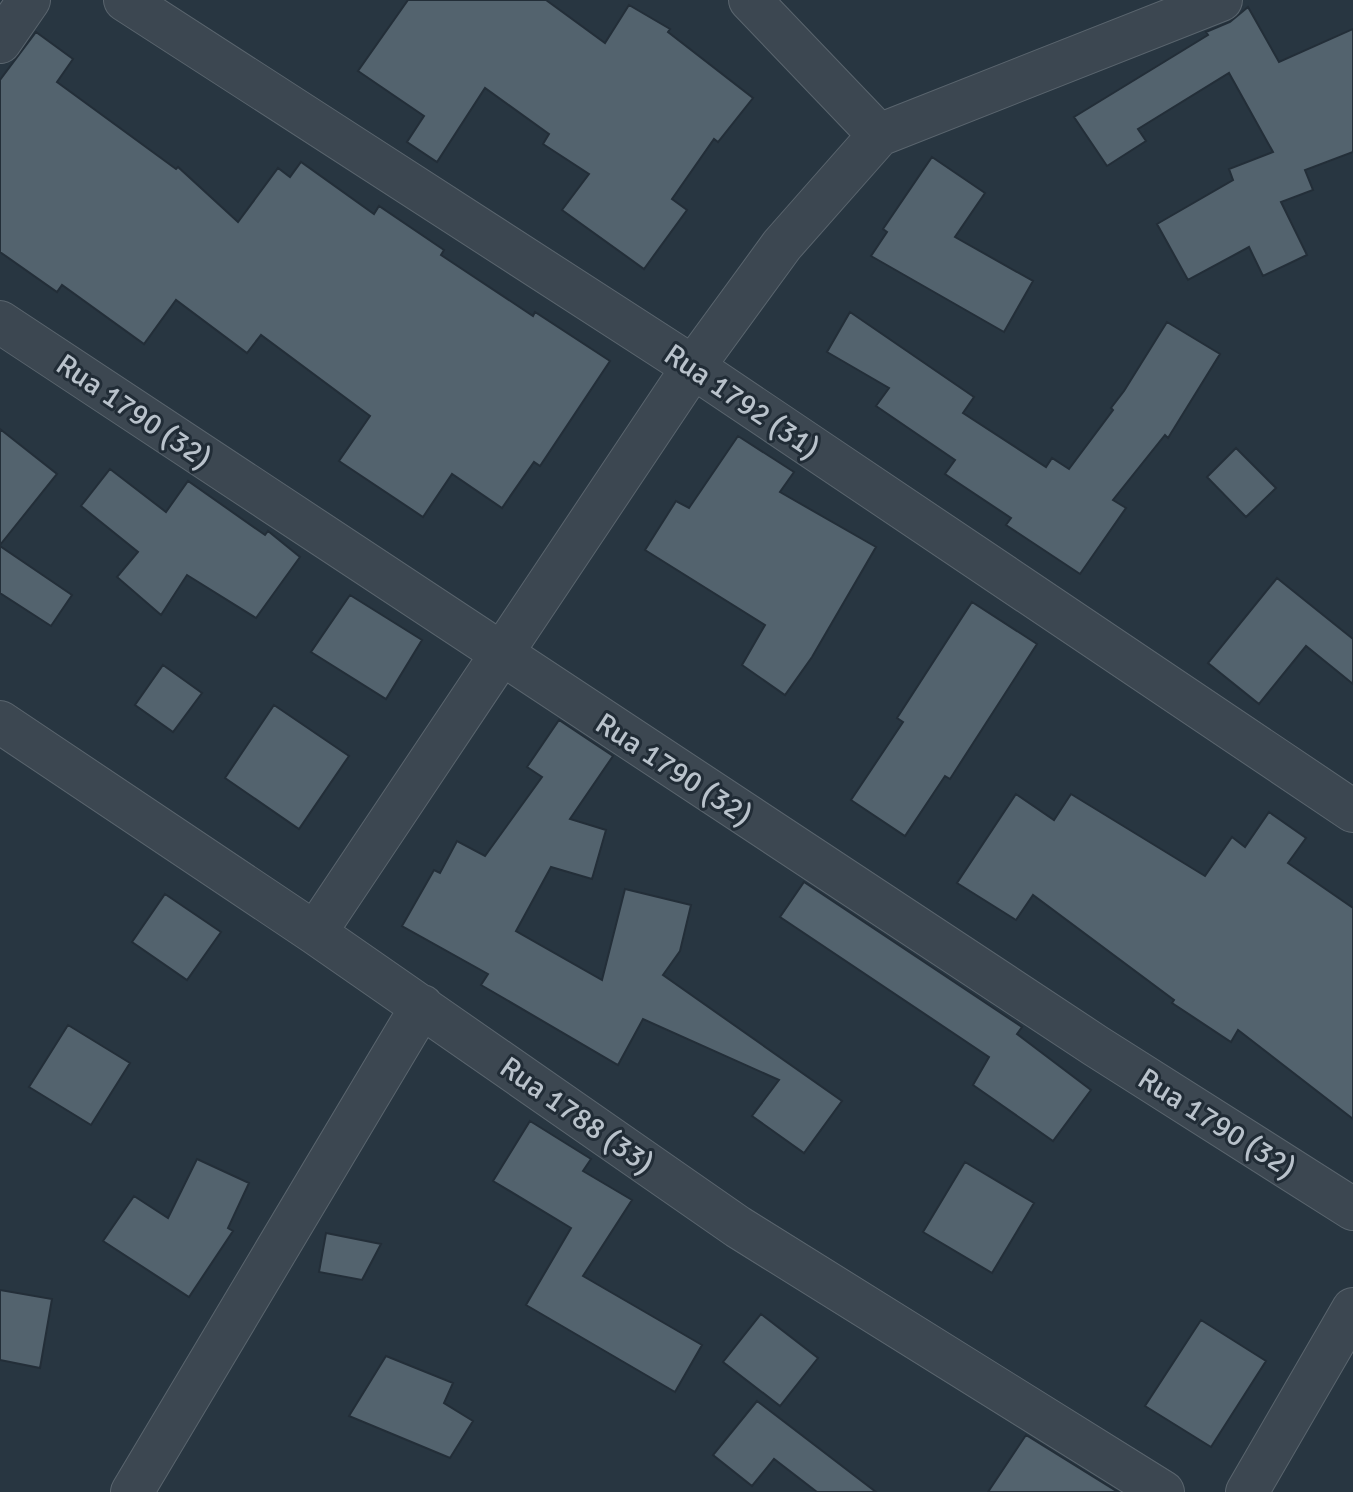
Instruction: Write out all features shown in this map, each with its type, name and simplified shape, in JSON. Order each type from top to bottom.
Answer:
[{"type":"street","points":[[0,42],[29,0]]},
{"type":"street","name":"Rua 1792 (31)","points":[[125,0],[693,367],[1353,811]]},
{"type":"street","points":[[750,0],[879,135]]},
{"type":"street","points":[[315,933],[693,367],[782,245],[879,135],[1221,0]]},
{"type":"street","name":"Rua 1790 (32)","points":[[0,322],[1096,1046],[1353,1209]]},
{"type":"street","name":"Rua 1788 (33)","points":[[0,722],[422,1006],[738,1227],[1163,1492]]},
{"type":"street","points":[[132,1492],[422,1006]]},
{"type":"street","points":[[1247,1492],[1353,1309]]},
{"type":"building","points":[[408,0],[546,0],[605,43],[629,5],[670,29],[668,32],[753,98],[718,142],[714,139],[672,199],[687,210],[644,269],[562,210],[589,174],[543,144],[549,134],[485,88],[437,162],[407,142],[424,116],[358,71]]},
{"type":"building","points":[[1248,7],[1279,62],[1353,29],[1353,152],[1305,170],[1313,190],[1281,202],[1307,255],[1263,276],[1249,247],[1188,280],[1157,224],[1233,180],[1229,169],[1273,152],[1229,73],[1138,129],[1146,141],[1107,166],[1074,117],[1208,35],[1206,32],[1230,22]]},
{"type":"building","points":[[36,32],[73,59],[57,82],[176,169],[178,167],[238,222],[278,168],[290,177],[301,162],[374,214],[379,206],[444,250],[441,255],[533,316],[535,312],[610,361],[540,466],[534,462],[502,508],[452,474],[423,517],[339,461],[370,416],[261,335],[247,353],[176,300],[144,344],[62,285],[57,292],[0,252],[0,80]]},
{"type":"building","points":[[932,157],[985,193],[955,237],[1033,281],[1004,332],[871,256],[887,232],[883,229]]},
{"type":"building","points":[[850,312],[974,397],[963,413],[1046,467],[1052,458],[1069,469],[1113,410],[1111,408],[1167,322],[1220,354],[1168,438],[1165,435],[1113,500],[1126,508],[1080,574],[1006,525],[1011,518],[945,474],[955,460],[876,406],[889,388],[827,352]]},
{"type":"building","points":[[0,429],[57,474],[0,545]]},
{"type":"building","points":[[738,436],[794,472],[780,492],[876,547],[812,657],[785,695],[742,665],[765,625],[645,550],[676,501],[689,508]]},
{"type":"building","points":[[1236,448],[1276,488],[1246,517],[1207,477]]},
{"type":"building","points":[[110,469],[166,512],[188,481],[265,535],[268,531],[300,557],[256,618],[187,575],[161,615],[117,577],[138,552],[81,506]]},
{"type":"building","points":[[0,546],[72,595],[51,626],[0,593]]},
{"type":"building","points":[[1277,578],[1353,639],[1353,684],[1306,646],[1259,704],[1208,663]]},
{"type":"building","points":[[350,595],[422,640],[386,699],[311,652]]},
{"type":"building","points":[[972,602],[1037,644],[950,779],[945,776],[905,836],[851,800],[903,722],[897,718]]},
{"type":"building","points":[[163,665],[202,693],[173,732],[135,705]]},
{"type":"building","points":[[274,705],[349,756],[299,829],[225,778]]},
{"type":"building","points":[[559,720],[613,756],[570,819],[606,830],[592,879],[551,867],[516,931],[602,980],[625,889],[691,905],[680,951],[663,975],[842,1101],[804,1153],[752,1116],[779,1080],[643,1019],[618,1065],[481,985],[488,974],[402,926],[434,870],[440,873],[457,841],[485,856],[542,777],[527,767]]},
{"type":"building","points":[[1016,794],[1054,820],[1071,794],[1205,876],[1232,837],[1245,847],[1269,812],[1306,838],[1288,863],[1353,908],[1353,1119],[1238,1030],[1231,1042],[1172,1003],[1174,1000],[1033,895],[1016,920],[957,883]]},
{"type":"building","points":[[804,882],[1022,1027],[1017,1034],[1091,1090],[1053,1141],[973,1085],[989,1057],[780,917]]},
{"type":"building","points":[[165,894],[221,932],[187,980],[132,942]]},
{"type":"building","points":[[68,1025],[130,1063],[91,1125],[29,1087]]},
{"type":"building","points":[[530,1121],[591,1159],[583,1171],[632,1200],[583,1276],[702,1345],[675,1392],[526,1305],[571,1228],[493,1181]]},
{"type":"building","points":[[197,1159],[249,1183],[228,1228],[233,1231],[189,1297],[103,1241],[134,1196],[168,1218]]},
{"type":"building","points":[[965,1162],[1034,1203],[992,1273],[923,1232]]},
{"type":"building","points":[[326,1233],[381,1244],[362,1280],[319,1272]]},
{"type":"building","points":[[0,1290],[52,1299],[40,1368],[0,1360]]},
{"type":"building","points":[[761,1314],[818,1358],[780,1406],[723,1362]]},
{"type":"building","points":[[1201,1320],[1266,1361],[1211,1447],[1145,1406]]},
{"type":"building","points":[[386,1356],[453,1383],[444,1403],[473,1421],[450,1458],[349,1416]]},
{"type":"building","points":[[757,1401],[876,1492],[817,1492],[774,1459],[752,1486],[713,1455]]},
{"type":"building","points":[[1026,1435],[1118,1492],[988,1492]]}]
